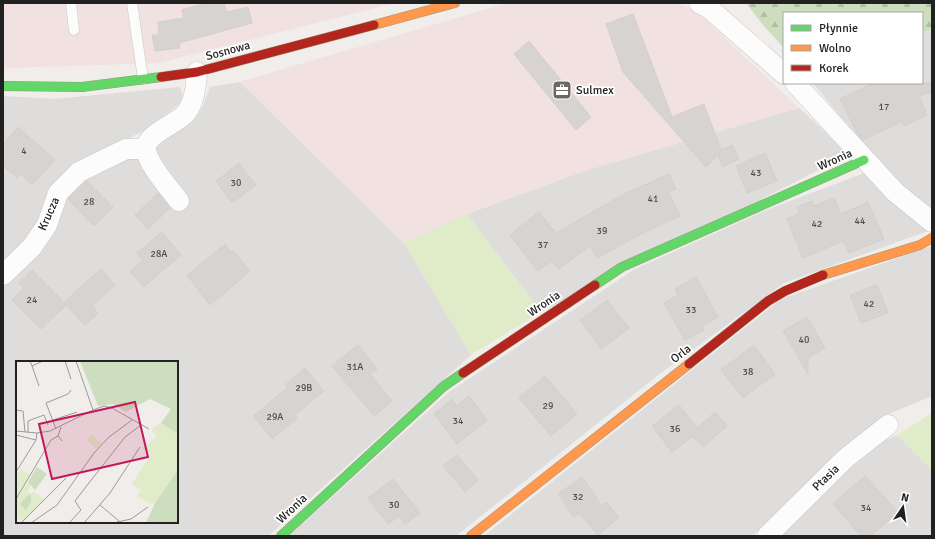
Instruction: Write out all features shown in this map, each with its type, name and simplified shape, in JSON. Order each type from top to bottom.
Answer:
[{"type":"street","name":"Sosnowa","points":[[3,86],[82,87],[197,72],[454,3]]},
{"type":"street","points":[[699,3],[710,9],[783,73]]},
{"type":"street","points":[[179,202],[151,162],[146,149],[148,140],[186,113],[195,95],[197,72]]},
{"type":"street","points":[[796,84],[864,160],[895,192],[932,222]]},
{"type":"street","name":"Krucza","points":[[3,275],[32,247],[47,225],[58,193],[79,172],[126,149],[146,149]]},
{"type":"street","name":"Wronia","points":[[281,536],[444,386],[622,266],[864,160]]},
{"type":"street","name":"Orla","points":[[471,536],[768,301],[805,281],[920,245],[932,238]]},
{"type":"street","name":"Ptasia","points":[[767,536],[846,458],[888,425]]},
{"type":"lane","points":[[71,3],[74,30]]},
{"type":"lane","points":[[132,3],[144,79]]},
{"type":"shaded area","points":[[3,3],[395,3],[158,63],[6,68],[3,67]]},
{"type":"shaded area","points":[[507,3],[678,3],[696,11],[799,108],[587,170],[467,214],[404,243],[240,82]]},
{"type":"shaded area","points":[[932,29],[932,213],[879,164],[814,84],[923,84],[923,32]]},
{"type":"shaded area","points":[[240,82],[404,243],[471,355],[268,536],[3,536],[3,281],[80,175],[132,152],[158,157],[155,145],[168,132],[183,129],[193,121],[202,108],[210,87]]},
{"type":"shaded area","points":[[180,87],[184,100],[147,129],[71,168],[36,231],[3,264],[3,96],[54,99]]},
{"type":"shaded area","points":[[799,108],[850,154],[541,312],[467,214],[587,170]]},
{"type":"shaded area","points":[[867,172],[928,231],[784,283],[657,376],[456,536],[289,536],[449,392],[635,269],[769,209]]},
{"type":"shaded area","points":[[932,246],[932,396],[884,416],[814,477],[752,536],[484,536],[781,299]]},
{"type":"shaded area","points":[[897,435],[932,470],[932,536],[780,536],[873,446]]},
{"type":"green space","points":[[746,3],[932,3],[932,29],[923,32],[923,12],[783,12],[783,47]]},
{"type":"green space","points":[[467,214],[541,312],[471,355],[404,243]]},
{"type":"green space","points":[[932,413],[932,470],[897,435]]},
{"type":"building","points":[[207,3],[224,3],[227,12],[248,7],[252,23],[179,43],[180,48],[155,51],[152,35],[159,35],[158,22],[184,18],[182,10]]},
{"type":"building","points":[[633,14],[672,117],[704,104],[721,150],[732,145],[739,159],[723,167],[718,155],[706,167],[623,72],[606,24]]},
{"type":"building","points":[[529,41],[591,117],[576,130],[514,54]]},
{"type":"building","points":[[932,83],[932,92],[919,96],[927,115],[904,126],[902,121],[863,140],[858,135],[840,99],[871,84]]},
{"type":"building","points":[[18,127],[55,160],[32,185],[21,174],[17,178],[3,166],[3,144]]},
{"type":"building","points":[[765,153],[777,181],[747,193],[736,166]]},
{"type":"building","points":[[239,163],[256,185],[232,203],[216,181]]},
{"type":"building","points":[[669,174],[676,189],[669,192],[680,216],[641,234],[597,258],[590,246],[559,269],[552,261],[538,271],[510,235],[539,212],[556,233],[624,194]]},
{"type":"building","points":[[87,181],[113,207],[94,226],[68,199]]},
{"type":"building","points":[[158,193],[170,208],[148,229],[135,215]]},
{"type":"building","points":[[834,198],[841,214],[868,202],[884,239],[849,253],[843,241],[803,258],[787,219],[800,213],[797,207],[812,201],[814,206]]},
{"type":"building","points":[[162,232],[181,255],[144,287],[130,271],[143,260],[137,253]]},
{"type":"building","points":[[225,244],[231,252],[233,250],[250,271],[210,305],[187,275]]},
{"type":"building","points":[[101,269],[115,285],[92,306],[98,313],[85,325],[66,305],[41,329],[12,300],[24,288],[19,283],[32,270],[64,302]]},
{"type":"building","points":[[696,277],[718,317],[701,327],[704,330],[685,340],[664,303],[678,295],[675,289]]},
{"type":"building","points":[[877,285],[888,313],[861,323],[850,295]]},
{"type":"building","points":[[607,300],[629,328],[601,349],[580,320]]},
{"type":"building","points":[[807,317],[825,348],[808,358],[808,374],[783,331]]},
{"type":"building","points":[[358,345],[377,369],[370,374],[392,401],[374,416],[332,366]]},
{"type":"building","points":[[754,345],[775,374],[743,398],[721,370]]},
{"type":"building","points":[[305,368],[324,391],[295,415],[297,418],[272,439],[253,416],[287,388],[285,385]]},
{"type":"building","points":[[545,376],[577,414],[551,436],[519,398]]},
{"type":"building","points":[[469,396],[487,420],[457,444],[434,414],[452,399],[457,406]]},
{"type":"building","points":[[679,405],[697,428],[715,412],[727,426],[703,447],[693,436],[672,452],[652,426]]},
{"type":"building","points":[[457,455],[478,480],[465,492],[443,466]]},
{"type":"building","points":[[865,476],[898,512],[871,536],[861,536],[833,504]]},
{"type":"building","points":[[582,477],[602,506],[606,502],[619,517],[598,535],[579,513],[574,517],[558,494]]},
{"type":"building","points":[[393,479],[420,513],[405,524],[399,516],[388,524],[368,498]]},
{"type":"traffic: fast","points":[[3,86],[82,87],[161,77]]},
{"type":"traffic: fast","points":[[595,285],[622,267],[864,160]]},
{"type":"traffic: fast","points":[[281,536],[444,386],[463,373]]},
{"type":"traffic: slow","points":[[374,25],[455,3]]},
{"type":"traffic: slow","points":[[823,275],[920,245],[932,238]]},
{"type":"traffic: slow","points":[[471,536],[689,364]]},
{"type":"traffic: jam","points":[[161,77],[197,72],[374,25]]},
{"type":"traffic: jam","points":[[689,364],[768,301],[785,291],[823,275]]},
{"type":"traffic: jam","points":[[463,373],[595,285]]},
{"type":"place","name":"Sulmex","points":[[562,90]]}]
